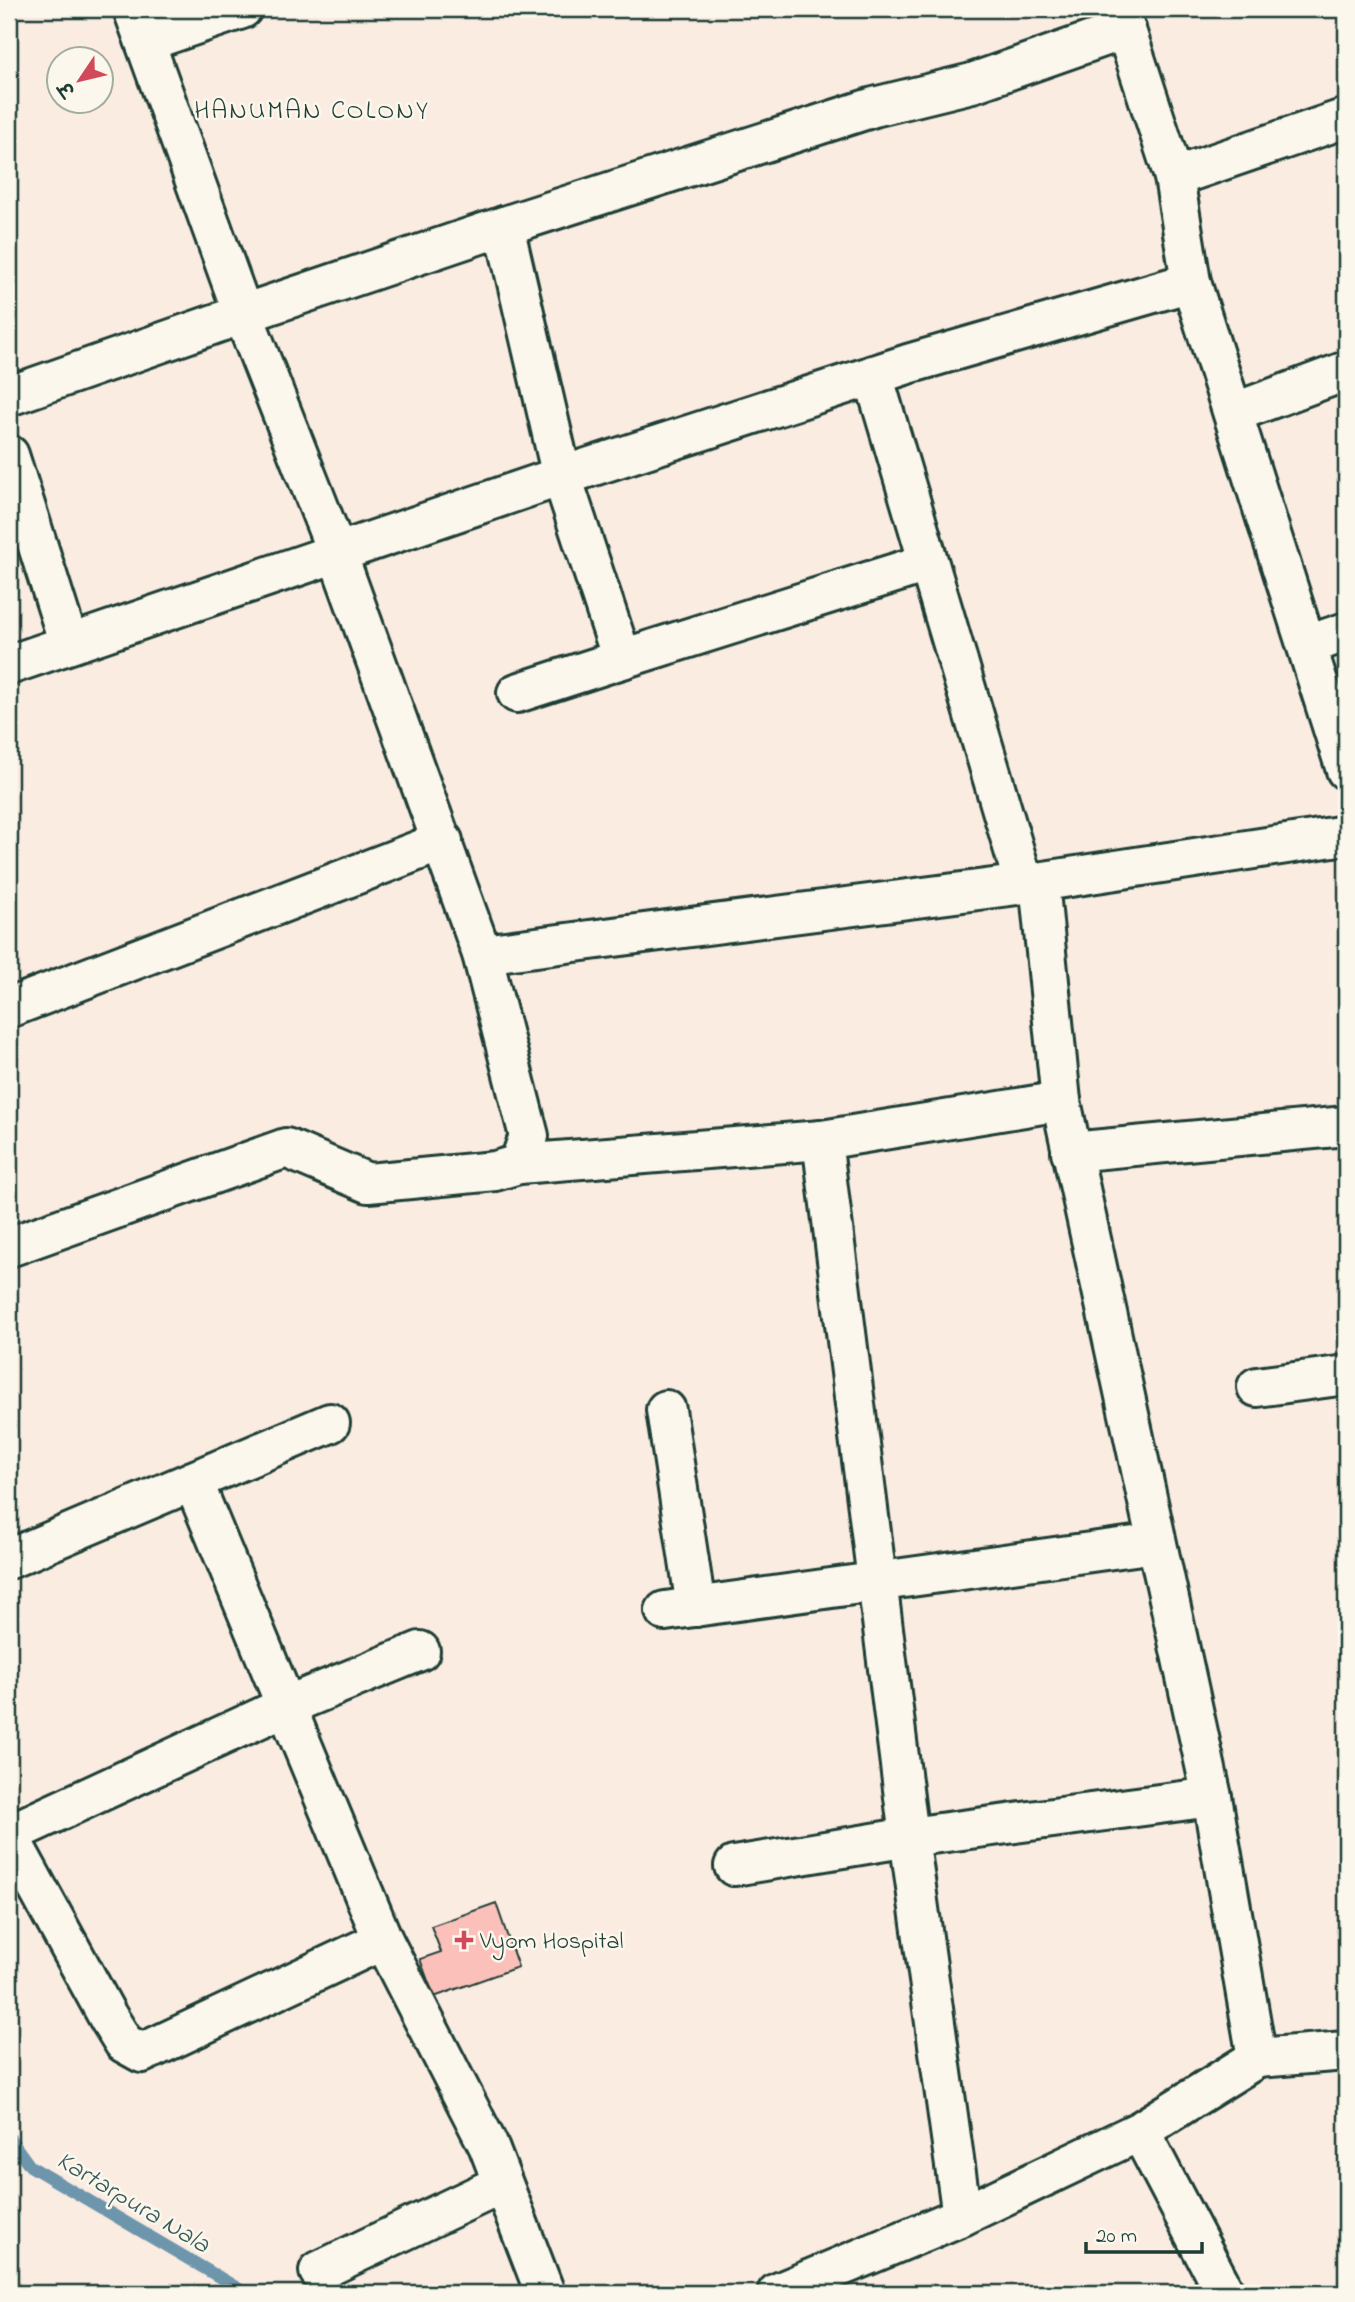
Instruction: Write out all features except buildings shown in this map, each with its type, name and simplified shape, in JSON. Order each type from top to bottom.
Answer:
[{"type":"street","points":[[242,9],[139,26],[243,314],[337,553],[482,954],[529,1136],[519,1164]]},
{"type":"street","points":[[9,396],[504,226],[874,107],[972,83],[1122,19],[1174,177],[1191,282],[1346,770]]},
{"type":"street","points":[[1174,177],[1346,118]]},
{"type":"street","points":[[504,226],[562,477],[622,659]]},
{"type":"street","points":[[9,665],[562,477],[873,375],[1191,282]]},
{"type":"street","points":[[1233,413],[1346,371]]},
{"type":"street","points":[[873,375],[927,563],[1031,883],[1061,1101],[1212,1797],[1257,2058]]},
{"type":"street","points":[[9,455],[69,644]]},
{"type":"street","points":[[517,693],[927,563]]},
{"type":"street","points":[[1307,645],[1346,632]]},
{"type":"street","points":[[482,954],[1031,883],[1346,835]]},
{"type":"street","points":[[9,1008],[443,841]]},
{"type":"street","points":[[9,1247],[286,1148],[368,1182],[495,1171],[519,1164],[822,1140],[1061,1101]]},
{"type":"street","points":[[1071,1152],[1346,1126]]},
{"type":"street","points":[[822,1140],[909,1837],[962,2216]]},
{"type":"street","points":[[1257,1387],[1346,1375]]},
{"type":"street","points":[[666,1410],[681,1609],[1156,1543]]},
{"type":"street","points":[[9,1559],[330,1423]]},
{"type":"street","points":[[193,1481],[383,1940],[488,2145],[545,2293]]},
{"type":"street","points":[[383,1940],[142,2053],[124,2043],[108,2018],[9,1835],[286,1706],[420,1651]]},
{"type":"street","points":[[734,1866],[909,1837],[1212,1797]]},
{"type":"street","points":[[777,2293],[962,2216],[1140,2131],[1257,2058],[1346,2051]]},
{"type":"street","points":[[1140,2131],[1225,2293]]},
{"type":"street","points":[[319,2271],[502,2184]]},
{"type":"waterway","name":"Kartarpura Nala","points":[[9,2137],[30,2166],[246,2293]]},
{"type":"place","name":"Vyom Hospital","points":[[464,1940]]},
{"type":"district","name":"HANUMAN COLONY","points":[[312,109]]}]
